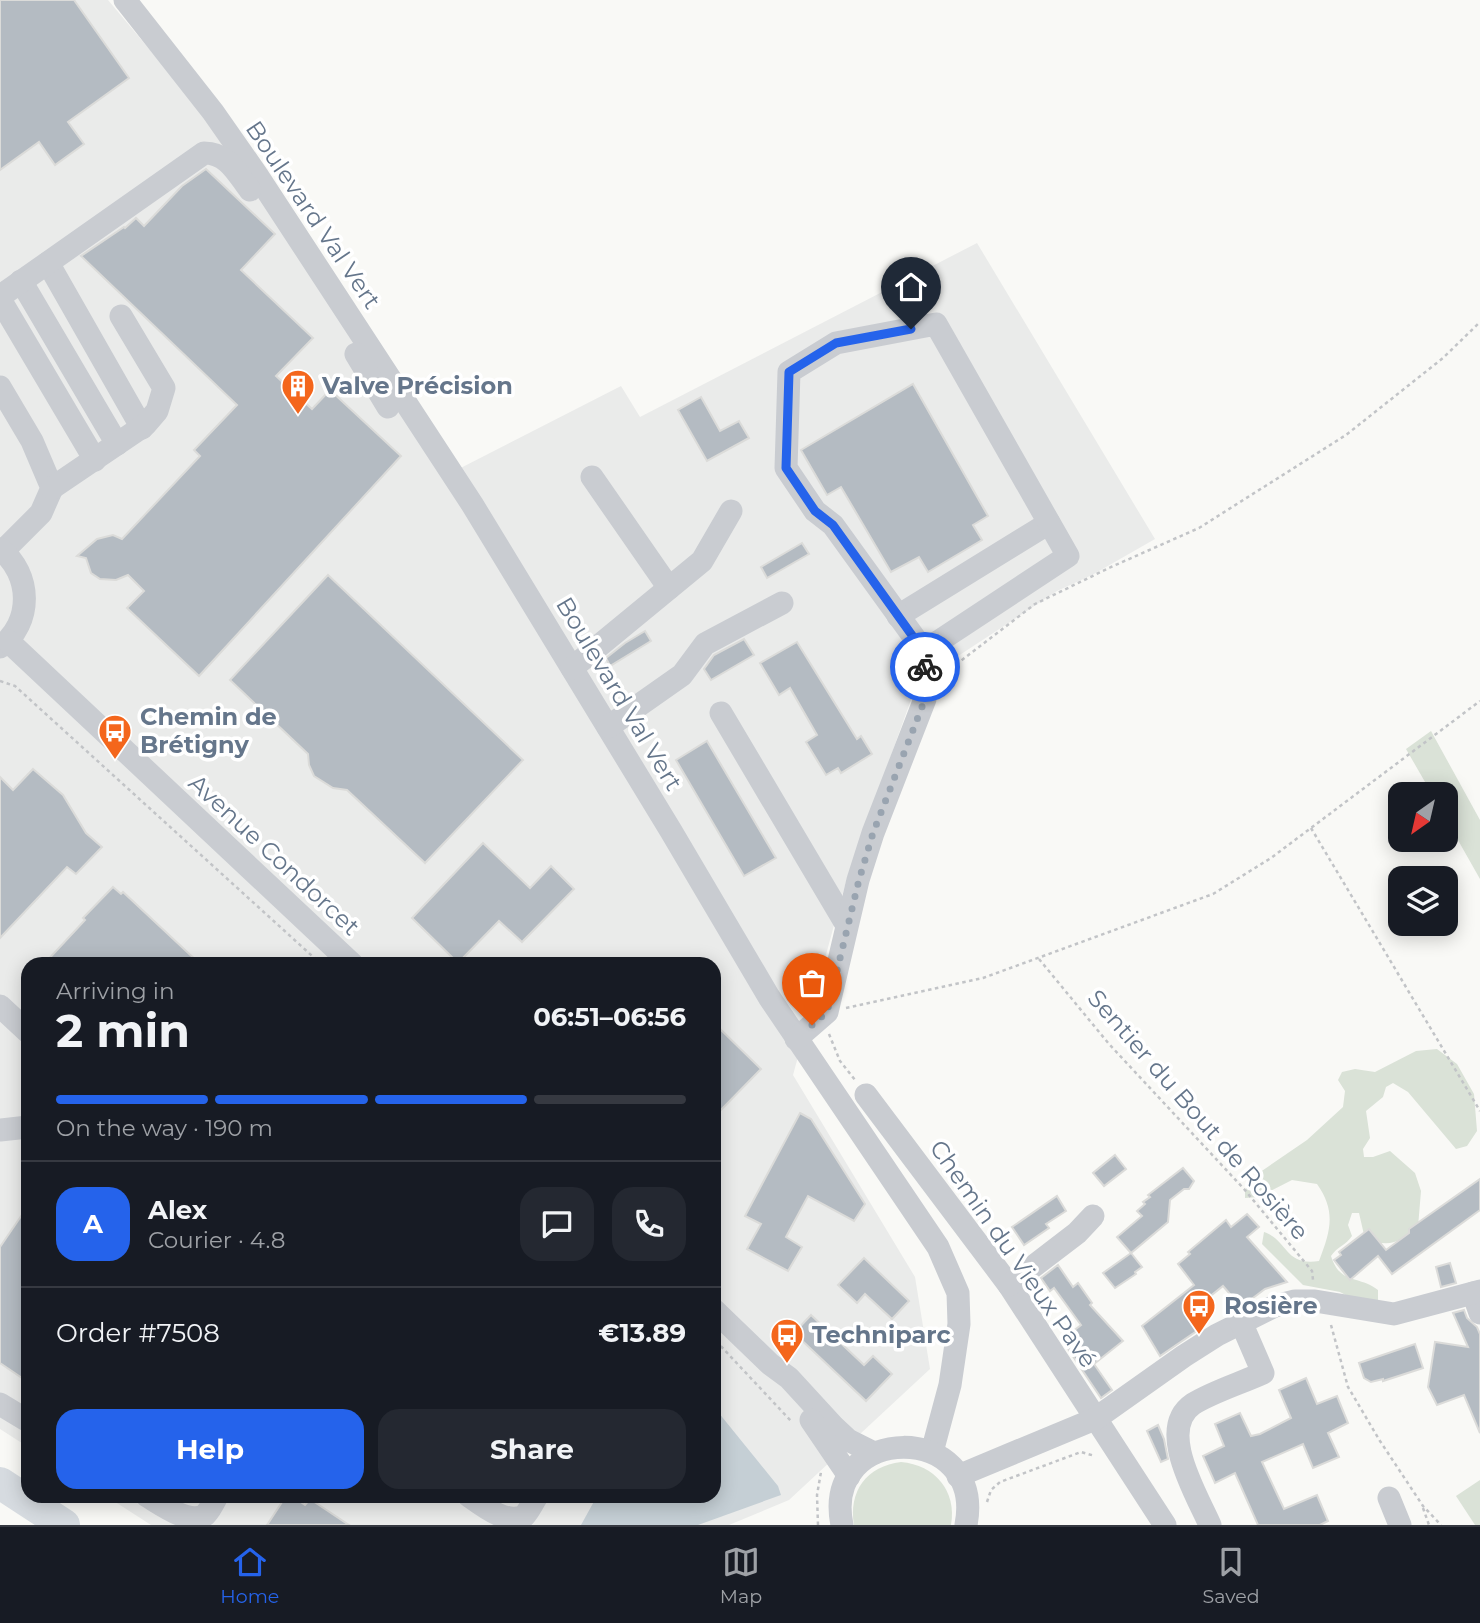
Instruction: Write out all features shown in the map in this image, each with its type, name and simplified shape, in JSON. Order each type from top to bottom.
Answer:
[{"type":"highway","points":[[0,1483],[21,1497]]},
{"type":"highway","points":[[30,1503],[64,1525]]},
{"type":"street","name":"Boulevard Val Vert","points":[[125,0],[213,112],[257,175],[472,504],[769,997],[938,1247],[958,1293],[959,1324],[950,1385],[932,1452]]},
{"type":"street","points":[[95,460],[1,301],[2,295],[204,153],[216,153],[225,159],[277,224],[388,407]]},
{"type":"street","points":[[48,262],[142,428]]},
{"type":"street","points":[[21,281],[117,444]]},
{"type":"street","points":[[4,644],[19,625],[25,605],[24,585],[16,566],[1,550],[41,513],[52,488],[142,428],[157,411],[164,388],[121,316]]},
{"type":"street","points":[[796,1039],[827,1012],[846,924],[873,833],[920,712],[926,685],[924,652],[833,525],[815,511],[786,468],[789,372],[836,343],[936,324],[1068,556],[924,652]]},
{"type":"street","points":[[0,387],[32,441],[52,488]]},
{"type":"street","points":[[592,477],[669,588]]},
{"type":"street","points":[[572,668],[702,561],[731,511]]},
{"type":"street","points":[[898,616],[1049,523]]},
{"type":"street","points":[[608,727],[682,675],[705,644],[782,603]]},
{"type":"street","name":"Avenue Condorcet","points":[[4,644],[344,957]]},
{"type":"street","points":[[721,713],[846,924]]},
{"type":"street","points":[[0,1006],[21,1026]]},
{"type":"street","name":"Chemin du Vieux Pavé","points":[[866,1095],[1009,1285],[1166,1525]]},
{"type":"street","points":[[0,1130],[21,1128]]},
{"type":"street","points":[[1009,1285],[1077,1233],[1093,1216]]},
{"type":"street","points":[[958,1476],[1096,1419],[1118,1406],[1167,1367],[1241,1322],[1275,1306],[1295,1301],[1323,1302],[1394,1314],[1478,1299]]},
{"type":"street","points":[[721,1317],[789,1378],[848,1440],[874,1453]]},
{"type":"street","points":[[1210,1525],[1183,1463],[1177,1441],[1178,1421],[1191,1405],[1263,1373],[1241,1322]]},
{"type":"street","points":[[771,1364],[782,1384],[818,1428],[849,1476]]},
{"type":"street","points":[[0,1404],[21,1417]]},
{"type":"street","points":[[842,1525],[839,1513],[842,1494],[849,1476],[860,1463],[874,1453],[892,1447],[913,1446],[932,1452],[947,1462],[958,1476],[966,1494],[966,1525]]},
{"type":"street","points":[[1389,1498],[1400,1525]]},
{"type":"street","points":[[158,1503],[187,1521],[196,1521],[204,1516],[212,1503]]},
{"type":"street","points":[[479,1503],[502,1519],[515,1520],[524,1516],[532,1503]]},
{"type":"path","points":[[926,685],[956,666],[1035,604],[1111,566],[1199,528],[1346,435],[1443,358],[1480,322]]},
{"type":"path","points":[[0,681],[15,686],[313,957]]},
{"type":"path","points":[[866,1095],[840,1061],[829,1031],[827,1012],[983,978],[1213,894],[1271,858],[1480,701]]},
{"type":"path","points":[[1311,828],[1480,1111]]},
{"type":"path","name":"Sentier du Bout de Rosière","points":[[1038,958],[1109,1044],[1244,1189],[1312,1271],[1331,1324],[1348,1387],[1423,1506]]},
{"type":"path","points":[[721,1347],[790,1421]]},
{"type":"path","points":[[986,1513],[989,1493],[1000,1482],[1081,1452],[1091,1454],[1098,1460]]},
{"type":"path","points":[[818,1525],[817,1495],[823,1463]]},
{"type":"path","points":[[1423,1506],[1429,1525]]},
{"type":"path","points":[[1423,1506],[1441,1525]]},
{"type":"shaded area","points":[[0,0],[108,0],[218,131],[445,476],[621,386],[640,417],[977,243],[1155,539],[1092,575],[1057,591],[917,683],[847,878],[793,1075],[915,1277],[930,1369],[789,1500],[729,1525],[151,1525],[117,1503],[721,1503],[721,957],[21,957],[21,1442],[0,1429]]},
{"type":"shaded area","points":[[1431,731],[1480,820],[1480,879],[1458,840],[1458,782],[1425,782],[1406,749]]},
{"type":"shaded area","points":[[1437,1049],[1457,1064],[1474,1094],[1477,1131],[1467,1146],[1456,1149],[1408,1092],[1393,1083],[1386,1087],[1383,1097],[1366,1111],[1370,1138],[1363,1149],[1364,1157],[1390,1151],[1415,1173],[1421,1191],[1418,1227],[1393,1242],[1374,1241],[1365,1239],[1359,1213],[1352,1213],[1348,1225],[1352,1236],[1331,1256],[1345,1276],[1378,1290],[1378,1301],[1355,1300],[1340,1292],[1303,1285],[1262,1244],[1264,1232],[1299,1260],[1319,1261],[1330,1221],[1327,1203],[1317,1184],[1292,1180],[1259,1197],[1245,1198],[1245,1190],[1253,1177],[1307,1140],[1343,1107],[1345,1091],[1338,1080],[1342,1072],[1355,1069],[1375,1072],[1416,1051]]},
{"type":"shaded area","points":[[721,1416],[778,1486],[781,1495],[698,1525],[581,1525],[593,1503],[721,1503]]},
{"type":"shaded area","points":[[901,1462],[924,1468],[941,1482],[951,1501],[951,1525],[854,1525],[854,1501],[862,1482],[878,1469]]},
{"type":"shaded area","points":[[1480,1480],[1480,1525],[1475,1525],[1456,1496]]},
{"type":"building","points":[[0,0],[74,0],[129,78],[68,122],[84,144],[55,165],[39,142],[0,170]]},
{"type":"building","name":"Valve Précision","points":[[206,169],[275,234],[241,270],[313,338],[276,376],[312,409],[330,390],[401,456],[199,676],[127,608],[144,591],[128,575],[116,580],[100,579],[91,573],[86,558],[77,556],[97,539],[113,535],[122,539],[200,456],[194,450],[237,405],[81,256],[136,218],[144,226],[182,186]]},
{"type":"building","points":[[913,384],[988,516],[973,525],[982,540],[928,572],[919,557],[891,572],[841,487],[827,495],[801,450]]},
{"type":"building","points":[[701,397],[720,431],[739,421],[749,438],[707,461],[678,410]]},
{"type":"building","points":[[802,543],[809,554],[767,578],[761,567]]},
{"type":"building","points":[[328,575],[523,760],[425,863],[347,790],[333,788],[314,776],[308,754],[230,680]]},
{"type":"building","points":[[645,631],[651,641],[610,666],[606,658]]},
{"type":"building","points":[[744,639],[754,655],[711,680],[704,669],[714,655]]},
{"type":"building","points":[[797,642],[857,739],[861,736],[872,754],[841,773],[838,768],[826,775],[806,742],[817,735],[790,688],[779,695],[760,663]]},
{"type":"building","points":[[707,741],[776,858],[744,876],[676,760]]},
{"type":"building","points":[[33,769],[63,795],[86,833],[102,847],[76,874],[67,867],[0,938],[0,777],[13,790]]},
{"type":"building","points":[[483,843],[530,888],[551,866],[574,889],[522,942],[499,921],[464,957],[452,957],[412,918]]},
{"type":"building","points":[[113,887],[121,894],[123,892],[193,957],[51,957],[85,920],[83,918]]},
{"type":"building","points":[[721,1030],[761,1069],[721,1110]]},
{"type":"building","points":[[800,1113],[811,1119],[865,1204],[854,1221],[808,1196],[786,1237],[802,1247],[788,1271],[747,1249],[761,1224],[745,1216]]},
{"type":"building","points":[[1115,1155],[1126,1169],[1104,1186],[1093,1173]]},
{"type":"building","points":[[1183,1168],[1194,1181],[1189,1189],[1184,1189],[1170,1200],[1168,1222],[1131,1253],[1117,1237],[1142,1216],[1137,1211],[1150,1197],[1148,1195]]},
{"type":"building","points":[[1480,1179],[1480,1210],[1392,1274],[1378,1256],[1350,1280],[1334,1260],[1341,1255],[1339,1252],[1369,1229],[1386,1250],[1409,1233],[1409,1229]]},
{"type":"building","points":[[1057,1196],[1066,1211],[1046,1224],[1049,1228],[1024,1245],[1012,1227]]},
{"type":"building","points":[[1247,1214],[1259,1227],[1247,1237],[1287,1282],[1265,1289],[1241,1307],[1223,1286],[1192,1311],[1204,1326],[1160,1356],[1142,1326],[1194,1285],[1178,1264],[1226,1220],[1231,1227]]},
{"type":"building","points":[[21,1216],[21,1377],[0,1363],[0,1247]]},
{"type":"building","points":[[1131,1253],[1142,1267],[1115,1288],[1103,1273]]},
{"type":"building","points":[[864,1258],[909,1301],[892,1319],[865,1294],[857,1303],[838,1285]]},
{"type":"building","points":[[1450,1263],[1456,1283],[1441,1287],[1436,1267]]},
{"type":"building","points":[[1058,1265],[1073,1287],[1078,1283],[1092,1303],[1090,1305],[1123,1341],[1094,1364],[1112,1390],[1101,1398],[1062,1340],[1081,1325],[1054,1288],[1050,1291],[1041,1278]]},
{"type":"building","points":[[1464,1310],[1480,1334],[1480,1433],[1464,1395],[1437,1405],[1428,1387],[1435,1342],[1468,1347],[1453,1313]]},
{"type":"building","points":[[811,1315],[864,1365],[873,1356],[892,1374],[866,1401],[794,1333]]},
{"type":"building","points":[[1415,1344],[1423,1368],[1383,1381],[1371,1382],[1364,1378],[1359,1363]]},
{"type":"building","points":[[1306,1378],[1317,1404],[1337,1396],[1348,1423],[1328,1433],[1339,1457],[1313,1468],[1303,1444],[1262,1462],[1284,1509],[1317,1495],[1328,1521],[1320,1525],[1258,1525],[1235,1473],[1215,1483],[1203,1456],[1224,1446],[1215,1424],[1240,1413],[1251,1436],[1291,1418],[1279,1390]]},
{"type":"building","points":[[1158,1425],[1168,1459],[1161,1462],[1147,1431]]},
{"type":"building","points":[[281,1503],[316,1503],[349,1525],[267,1525]]},
{"type":"way so far","points":[[812,1025],[827,1012],[846,924],[873,833],[925,699],[925,667]]},
{"type":"place","name":"Valve Précision","points":[[298,416]]},
{"type":"place","name":"Chemin de Brétigny","points":[[115,761]]},
{"type":"place","name":"Rosière","points":[[1199,1336]]},
{"type":"place","name":"Techniparc","points":[[787,1365]]},
{"type":"route","points":[[911,329],[836,343],[789,372],[786,468],[815,511],[833,525],[924,652],[925,667]]}]
